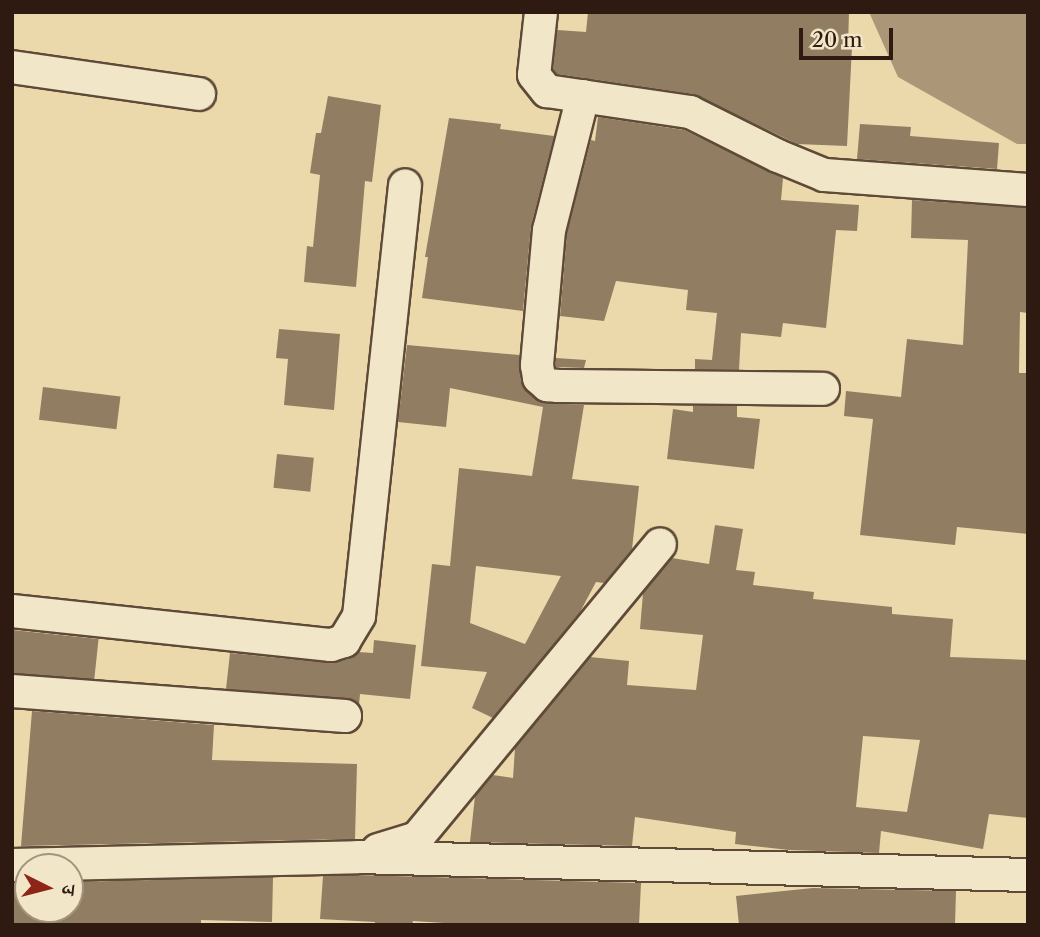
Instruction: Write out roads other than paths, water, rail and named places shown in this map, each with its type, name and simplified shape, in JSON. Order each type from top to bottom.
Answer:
[{"type":"street","points":[[541,12],[534,75],[547,91],[690,112],[778,156],[824,175],[1028,190]]},
{"type":"street","points":[[12,67],[199,94]]},
{"type":"street","points":[[583,96],[549,230],[537,365],[540,378],[547,385],[558,386],[823,389]]},
{"type":"street","points":[[12,611],[331,645],[344,641],[359,616],[405,185]]},
{"type":"street","points":[[358,857],[416,838],[660,544]]},
{"type":"street","points":[[12,691],[345,716]]},
{"type":"street","points":[[12,864],[358,857],[1028,875]]}]
